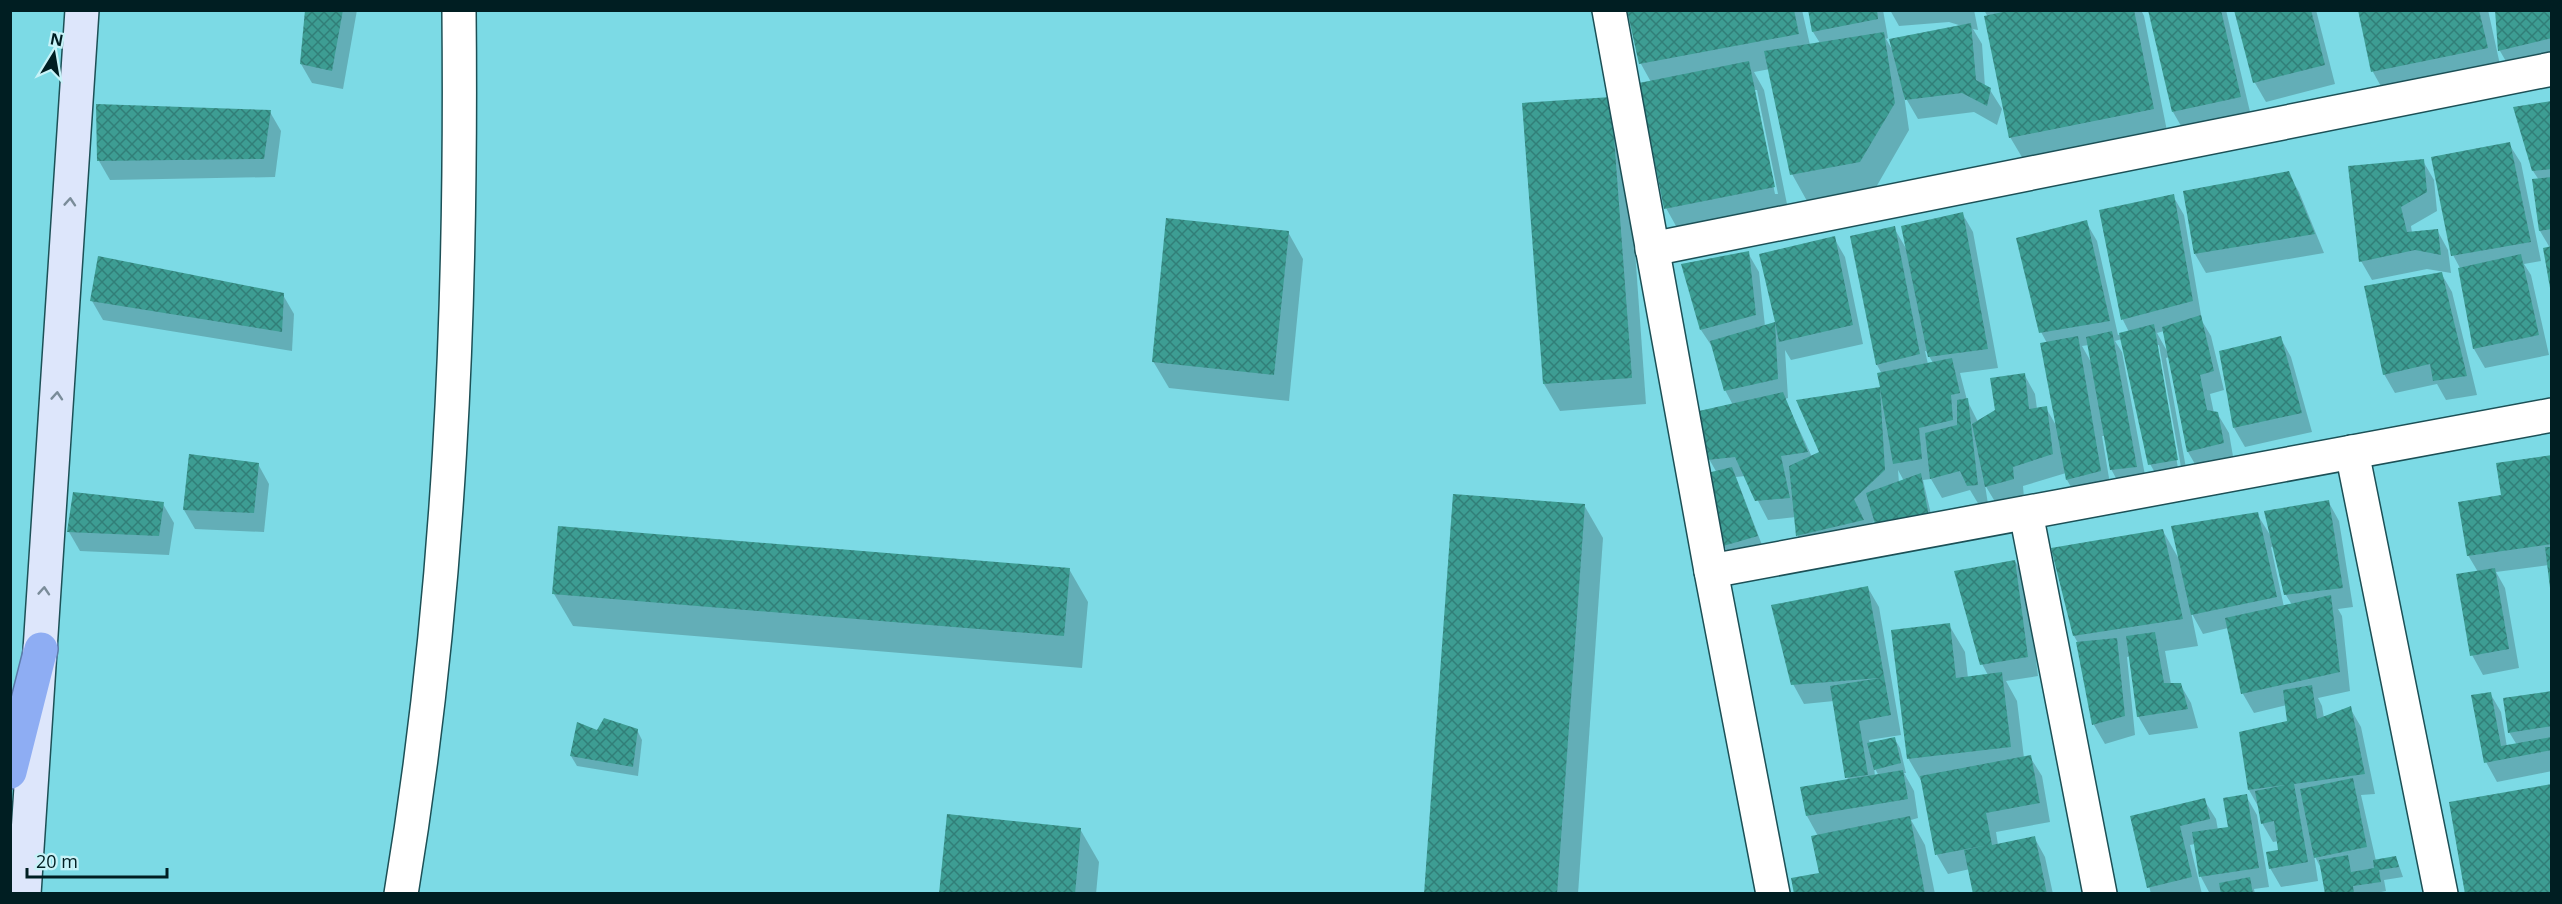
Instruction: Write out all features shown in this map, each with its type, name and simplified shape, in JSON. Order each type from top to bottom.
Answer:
[{"type":"highway","points":[[10,772],[41,649]]},
{"type":"main road","points":[[24,894],[82,10]]},
{"type":"street","points":[[401,894],[428,700],[443,553],[455,377],[460,212],[459,10]]},
{"type":"street","points":[[1609,10],[1711,572],[1773,894]]},
{"type":"street","points":[[1652,249],[2552,69]]},
{"type":"street","points":[[1711,572],[2552,415]]},
{"type":"street","points":[[2352,452],[2441,894]]},
{"type":"street","points":[[2026,513],[2100,894]]},
{"type":"building","points":[[305,10],[343,10],[332,71],[300,64]]},
{"type":"building","points":[[1627,10],[1794,10],[1799,34],[1639,64]]},
{"type":"building","points":[[1808,10],[1877,10],[1878,19],[1812,32]]},
{"type":"building","points":[[2012,10],[2134,10],[2154,109],[2009,138],[1984,16]]},
{"type":"building","points":[[2148,10],[2221,10],[2241,97],[2172,112]]},
{"type":"building","points":[[2234,10],[2311,10],[2325,65],[2253,83]]},
{"type":"building","points":[[2358,10],[2479,10],[2488,48],[2371,72]]},
{"type":"building","points":[[2495,10],[2552,10],[2552,38],[2498,51]]},
{"type":"building","points":[[1971,23],[1976,80],[1991,88],[1987,106],[1962,93],[1905,100],[1889,39]]},
{"type":"building","points":[[1884,32],[1895,103],[1860,162],[1790,175],[1764,51]]},
{"type":"building","points":[[1749,61],[1775,187],[1664,209],[1639,83]]},
{"type":"building","points":[[1611,97],[1632,378],[1543,384],[1522,103]]},
{"type":"building","points":[[2552,101],[2552,169],[2532,171],[2513,107]]},
{"type":"building","points":[[96,104],[271,110],[264,159],[97,161]]},
{"type":"building","points":[[2510,142],[2531,242],[2451,256],[2431,157]]},
{"type":"building","points":[[2424,159],[2427,192],[2401,207],[2407,232],[2438,229],[2441,255],[2415,250],[2359,262],[2348,166]]},
{"type":"building","points":[[2289,171],[2315,234],[2194,254],[2183,191]]},
{"type":"building","points":[[2552,177],[2552,229],[2539,231],[2532,179]]},
{"type":"building","points":[[2174,194],[2193,301],[2121,320],[2099,210]]},
{"type":"building","points":[[1963,212],[1988,349],[1928,357],[1901,226]]},
{"type":"building","points":[[1166,218],[1289,231],[1274,375],[1152,362]]},
{"type":"building","points":[[2087,220],[2110,321],[2039,333],[2016,238]]},
{"type":"building","points":[[1895,226],[1920,354],[1876,365],[1850,236]]},
{"type":"building","points":[[1835,236],[1853,325],[1779,342],[1759,254]]},
{"type":"building","points":[[2552,246],[2552,288],[2550,288],[2543,248]]},
{"type":"building","points":[[1749,251],[1756,315],[1700,330],[1681,264]]},
{"type":"building","points":[[2521,254],[2539,335],[2473,349],[2458,268]]},
{"type":"building","points":[[98,256],[284,293],[282,332],[90,301]]},
{"type":"building","points":[[2442,272],[2467,376],[2433,381],[2430,364],[2383,375],[2364,286]]},
{"type":"building","points":[[2201,315],[2214,371],[2200,375],[2207,410],[2218,412],[2224,443],[2187,452],[2162,327]]},
{"type":"building","points":[[1775,322],[1778,379],[1724,391],[1710,341]]},
{"type":"building","points":[[2154,324],[2178,460],[2148,465],[2119,333]]},
{"type":"building","points":[[2112,331],[2137,467],[2110,470],[2086,337]]},
{"type":"building","points":[[2078,336],[2101,471],[2066,480],[2040,343]]},
{"type":"building","points":[[2281,336],[2302,413],[2233,428],[2219,351]]},
{"type":"building","points":[[1952,358],[1960,393],[1951,395],[1953,420],[1919,428],[1922,459],[1893,464],[1880,389],[1885,470],[1854,499],[1864,520],[1796,536],[1789,466],[1819,452],[1796,400],[1880,387],[1877,373]]},
{"type":"building","points":[[2025,373],[2029,409],[2047,406],[2053,454],[2013,467],[2014,479],[1985,487],[1972,424],[1995,410],[1990,378]]},
{"type":"building","points":[[1783,392],[1808,452],[1781,456],[1790,498],[1755,501],[1735,457],[1707,460],[1699,411]]},
{"type":"building","points":[[1968,398],[1978,485],[1967,486],[1960,471],[1930,479],[1925,433],[1957,425],[1957,400]]},
{"type":"building","points":[[189,454],[259,463],[254,513],[183,510]]},
{"type":"building","points":[[2552,455],[2552,544],[2467,556],[2458,502],[2501,495],[2496,463]]},
{"type":"building","points":[[1732,467],[1758,536],[1723,546],[1703,474]]},
{"type":"building","points":[[1921,473],[1929,517],[1878,534],[1866,493]]},
{"type":"building","points":[[73,492],[164,502],[159,536],[67,532]]},
{"type":"building","points":[[1453,494],[1585,504],[1557,894],[1424,894]]},
{"type":"building","points":[[2329,500],[2343,588],[2284,595],[2264,511]]},
{"type":"building","points":[[2258,512],[2277,597],[2191,615],[2171,526]]},
{"type":"building","points":[[558,526],[1070,568],[1064,636],[552,594]]},
{"type":"building","points":[[2163,529],[2183,619],[2073,636],[2051,548]]},
{"type":"building","points":[[2545,547],[2552,547],[2552,588],[2550,588]]},
{"type":"building","points":[[2015,560],[2028,657],[1980,665],[1954,571]]},
{"type":"building","points":[[2495,568],[2509,649],[2470,656],[2456,574]]},
{"type":"building","points":[[1868,586],[1891,715],[1859,721],[1868,775],[1845,778],[1830,686],[1880,678],[1791,685],[1771,605]]},
{"type":"building","points":[[2331,595],[2340,672],[2241,694],[2225,618]]},
{"type":"building","points":[[1950,623],[1956,678],[2002,672],[2011,747],[1907,759],[1891,630]]},
{"type":"building","points":[[2155,632],[2164,683],[2181,683],[2188,709],[2137,717],[2126,636]]},
{"type":"building","points":[[2117,638],[2125,716],[2092,725],[2076,642]]},
{"type":"building","points":[[2312,685],[2317,719],[2351,706],[2365,774],[2294,784],[2308,862],[2269,869],[2266,852],[2278,850],[2274,821],[2261,824],[2255,791],[2285,785],[2248,790],[2239,732],[2287,721],[2283,690]]},
{"type":"building","points":[[2552,691],[2552,726],[2508,733],[2503,698]]},
{"type":"building","points":[[2491,692],[2501,746],[2552,737],[2552,750],[2484,763],[2471,695]]},
{"type":"building","points":[[604,718],[638,729],[633,767],[570,756],[577,722],[597,730]]},
{"type":"building","points":[[1895,737],[1901,763],[1874,770],[1867,743]]},
{"type":"building","points":[[2031,755],[2040,803],[1986,813],[1992,845],[2035,836],[2047,894],[1973,894],[1964,850],[1988,845],[1935,855],[1920,776]]},
{"type":"building","points":[[1903,770],[1908,799],[1806,816],[1800,787]]},
{"type":"building","points":[[2353,778],[2367,847],[2314,858],[2300,789]]},
{"type":"building","points":[[2552,784],[2552,894],[2465,894],[2449,802]]},
{"type":"building","points":[[2247,794],[2259,868],[2199,877],[2192,832],[2228,827],[2223,798]]},
{"type":"building","points":[[2205,798],[2210,819],[2180,826],[2192,877],[2147,888],[2130,816]]},
{"type":"building","points":[[947,814],[1081,828],[1075,894],[939,894]]},
{"type":"building","points":[[1910,816],[1925,894],[1794,894],[1791,878],[1819,873],[1811,836]]},
{"type":"building","points":[[2348,855],[2351,872],[2374,868],[2373,860],[2396,856],[2399,867],[2379,870],[2381,882],[2353,886],[2354,894],[2325,894],[2319,860]]},
{"type":"building","points":[[2250,877],[2253,894],[2221,894],[2219,883]]}]
